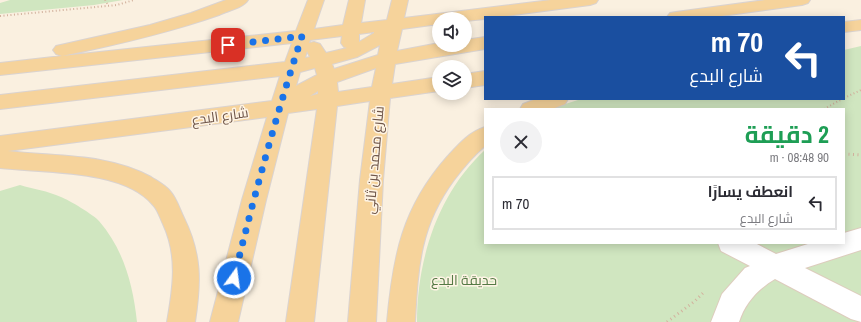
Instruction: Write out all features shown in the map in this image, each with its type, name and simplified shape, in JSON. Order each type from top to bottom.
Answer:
[{"type":"main road","points":[[0,64],[166,26],[208,14],[240,0]]},
{"type":"main road","points":[[224,322],[252,204],[279,108],[291,68],[316,0]]},
{"type":"main road","points":[[357,0],[351,30],[353,61],[365,82],[380,92]]},
{"type":"main road","name":"شارع محمد بن ثاني","points":[[362,322],[363,290],[380,92],[393,25],[400,0]]},
{"type":"main road","points":[[472,15],[590,0]]},
{"type":"main road","points":[[683,16],[802,0]]},
{"type":"main road","points":[[0,69],[432,21]]},
{"type":"main road","points":[[326,80],[353,61],[371,43],[393,25]]},
{"type":"main road","points":[[845,27],[861,25]]},
{"type":"main road","points":[[300,322],[326,80],[314,47],[302,36]]},
{"type":"main road","points":[[353,61],[386,59],[434,50],[484,43]]},
{"type":"main road","points":[[0,102],[291,68],[326,80]]},
{"type":"main road","points":[[472,80],[484,78]]},
{"type":"main road","name":"شارع البدع","points":[[0,144],[279,108],[326,80],[380,92],[432,85]]},
{"type":"main road","points":[[533,108],[555,100]]},
{"type":"main road","points":[[401,322],[404,278],[409,248],[417,222],[427,200],[440,181],[464,153],[484,136]]},
{"type":"main road","points":[[0,159],[89,168],[122,174],[140,182],[161,196],[181,235],[186,259],[188,273],[181,322]]},
{"type":"street","points":[[725,322],[732,303],[742,289],[754,277],[775,266],[861,240]]},
{"type":"street","points":[[732,244],[861,310]]},
{"type":"path","points":[[105,0],[108,5]]},
{"type":"path","points":[[0,16],[108,5],[134,0]]},
{"type":"path","points":[[845,97],[861,90]]},
{"type":"path","points":[[826,108],[840,100]]},
{"type":"path","points":[[845,154],[861,155]]},
{"type":"green space","points":[[10,0],[123,0],[94,5],[0,14],[0,3]]},
{"type":"green space","name":"حديقة البدع","points":[[861,46],[861,322],[417,322],[421,275],[433,228],[455,186],[469,167],[484,151],[484,244],[845,244],[845,108],[553,108],[578,100],[845,100],[845,50]]},
{"type":"green space","points":[[20,185],[51,193],[65,199],[75,204],[99,221],[115,244],[126,268],[133,295],[137,322],[0,322],[0,191]]},
{"type":"route","points":[[228,45],[302,36],[279,108],[252,204],[234,278]]}]
